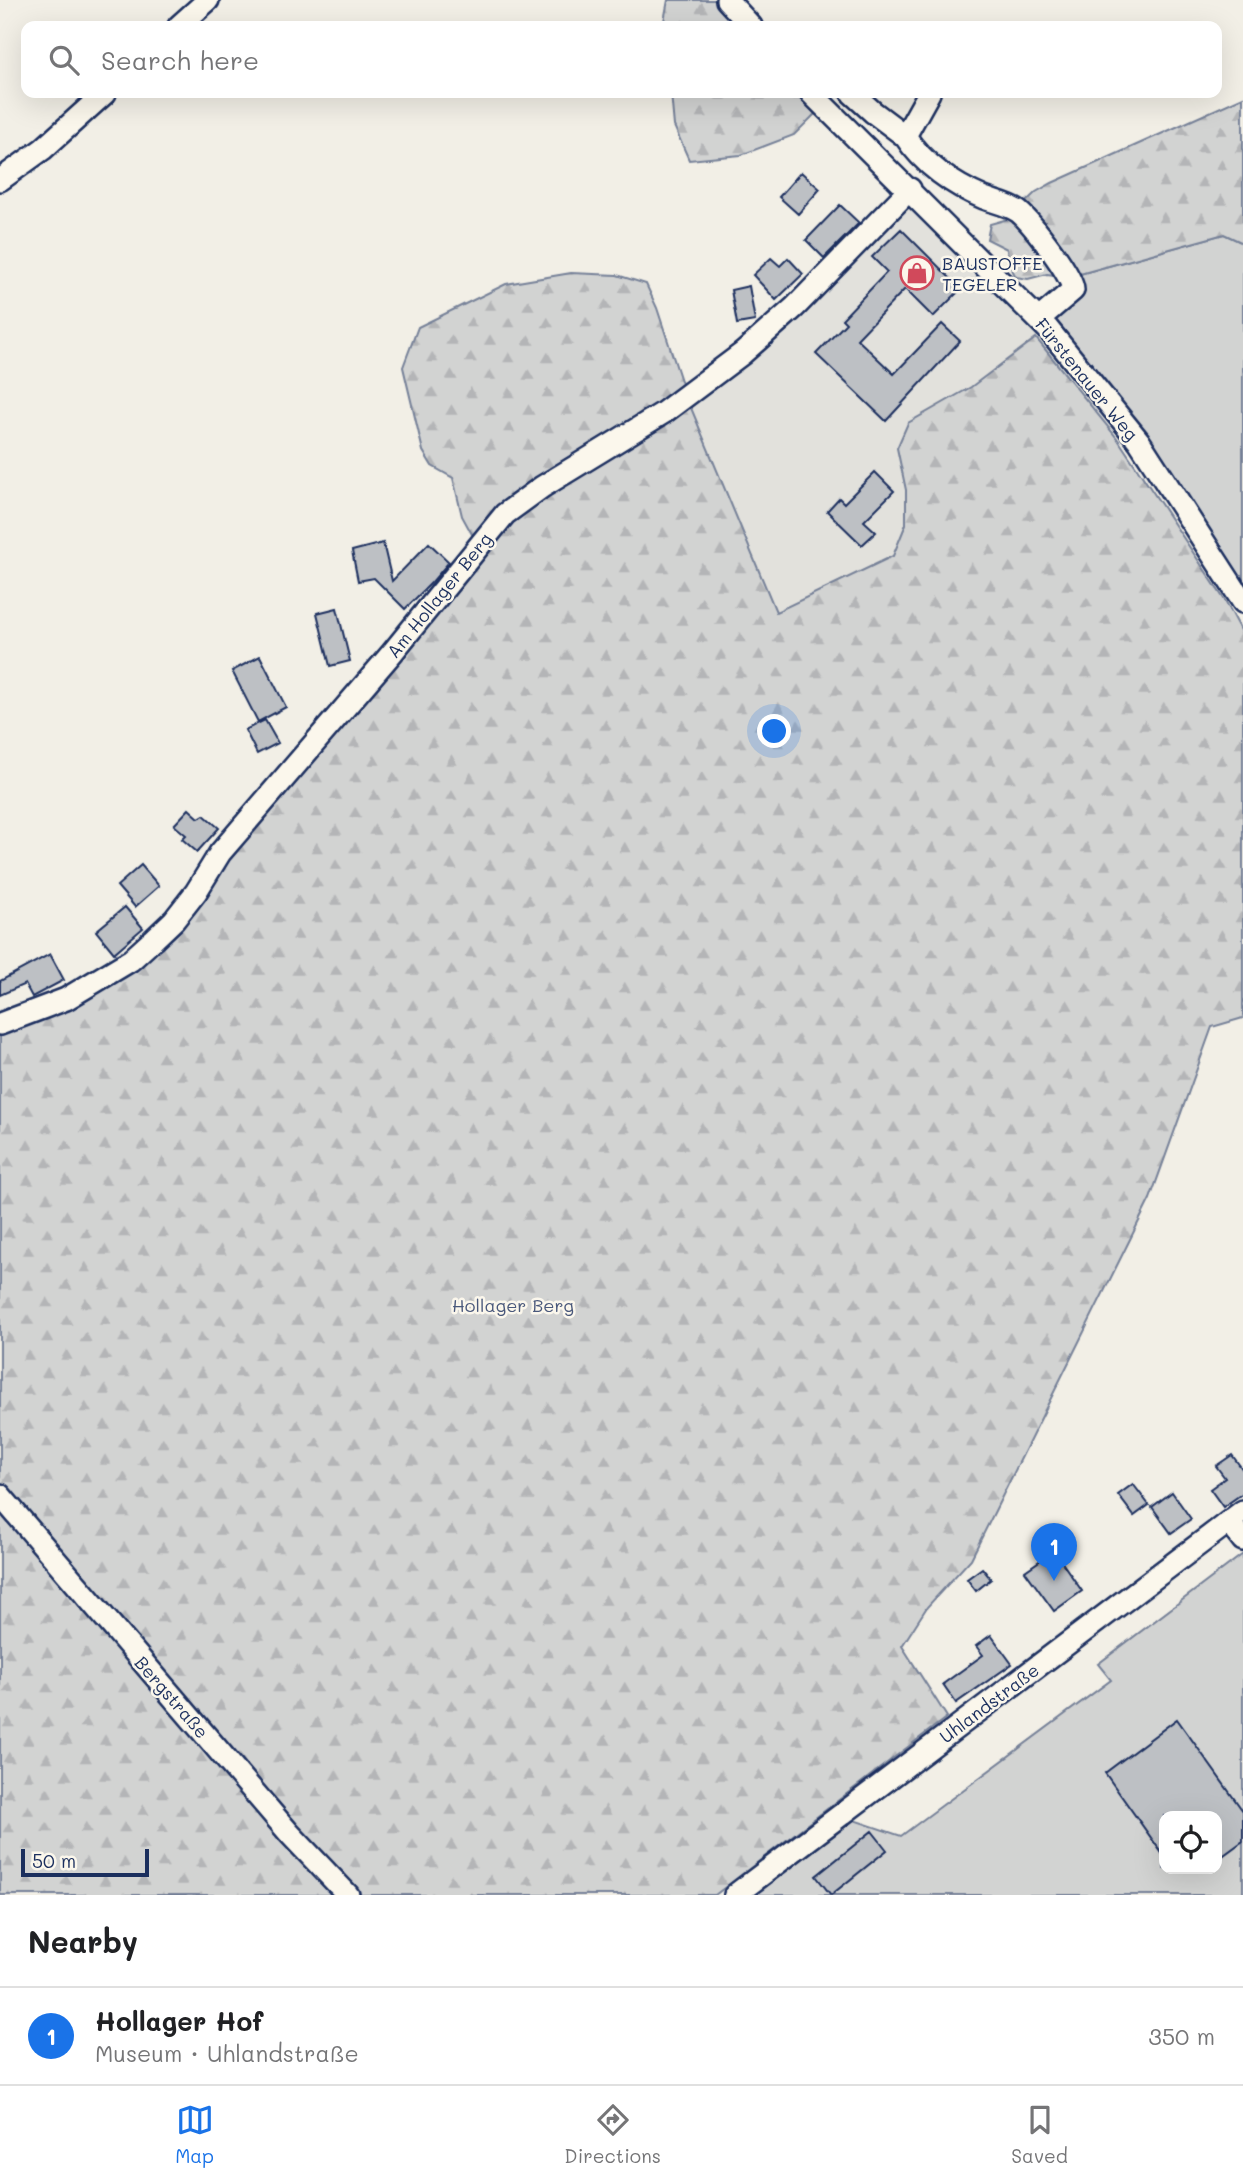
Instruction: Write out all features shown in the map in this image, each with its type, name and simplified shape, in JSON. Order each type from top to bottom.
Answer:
[{"type":"street","points":[[185,21],[208,0]]},
{"type":"street","points":[[727,0],[746,21]]},
{"type":"street","points":[[0,180],[43,149],[99,98]]},
{"type":"street","name":"Fürstenauer Weg","points":[[816,98],[1039,319],[1139,441],[1243,602]]},
{"type":"street","points":[[858,98],[905,136],[915,151],[964,189],[1018,212],[1063,266],[1073,284],[1073,290],[1039,319]]},
{"type":"street","points":[[905,136],[926,98]]},
{"type":"street","name":"Am Hollager Berg","points":[[0,1024],[66,999],[131,960],[153,940],[174,920],[196,892],[220,853],[392,653],[505,514],[542,487],[663,413],[743,353],[795,307],[910,189]]},
{"type":"street","name":"Bergstraße","points":[[0,1495],[289,1834],[348,1895]]},
{"type":"street","points":[[1236,1516],[1243,1539]]},
{"type":"street","name":"Uhlandstraße","points":[[735,1895],[1236,1516]]},
{"type":"shaded area","points":[[910,189],[1048,329],[971,387],[908,423],[897,448],[906,490],[906,524],[893,556],[775,612],[686,396]]},
{"type":"green space","points":[[668,0],[727,0],[746,21],[664,21]]},
{"type":"green space","points":[[1243,97],[1243,243],[1224,234],[1069,277],[1047,274],[1028,279],[1016,277],[1008,262],[1007,249],[987,239],[990,224],[1008,219],[1036,192],[1052,183]]},
{"type":"green space","points":[[671,98],[816,98],[823,106],[794,135],[741,155],[689,160],[674,126]]},
{"type":"green space","points":[[1224,234],[1243,243],[1243,602],[1048,329],[1069,277]]},
{"type":"green space","name":"Hollager Berg","points":[[571,273],[617,275],[646,284],[657,308],[686,396],[776,612],[893,556],[906,524],[906,490],[897,448],[908,423],[971,387],[1036,338],[1117,438],[1226,602],[1243,634],[1243,1018],[1212,1027],[1150,1199],[971,1559],[927,1607],[902,1646],[947,1717],[715,1895],[0,1895],[0,1023],[131,960],[479,547],[462,516],[453,478],[432,466],[423,451],[403,367],[418,327],[506,284]]},
{"type":"green space","points":[[1243,1554],[1243,1895],[755,1895],[854,1820],[901,1836],[1111,1680],[1098,1664]]},
{"type":"building","points":[[801,172],[820,189],[798,214],[779,197]]},
{"type":"building","points":[[840,205],[859,223],[824,258],[806,240]]},
{"type":"building","points":[[901,229],[961,289],[933,317],[905,289],[857,339],[894,374],[942,324],[960,341],[886,421],[816,354],[846,323],[842,319],[887,272],[872,257]]},
{"type":"building","points":[[771,258],[780,266],[788,258],[803,274],[776,300],[753,275]]},
{"type":"building","points":[[749,286],[755,321],[737,324],[731,290]]},
{"type":"building","points":[[875,472],[894,491],[864,521],[876,532],[862,545],[827,511],[839,498],[844,503]]},
{"type":"building","points":[[383,543],[392,581],[429,543],[449,562],[405,609],[374,578],[358,581],[352,551]]},
{"type":"building","points":[[337,608],[350,661],[330,666],[317,613]]},
{"type":"building","points":[[260,656],[286,707],[258,722],[232,671]]},
{"type":"building","points":[[265,720],[278,743],[257,754],[245,730]]},
{"type":"building","points":[[189,809],[199,818],[204,815],[219,828],[197,852],[182,839],[186,835],[174,825]]},
{"type":"building","points":[[141,865],[159,886],[135,907],[117,886]]},
{"type":"building","points":[[125,907],[143,928],[114,953],[96,931]]},
{"type":"building","points":[[50,954],[64,980],[32,997],[25,984],[0,995],[0,981]]},
{"type":"building","points":[[1232,1455],[1243,1470],[1243,1493],[1223,1507],[1210,1489],[1225,1478],[1216,1466]]},
{"type":"building","points":[[1133,1484],[1149,1505],[1134,1516],[1118,1495]]},
{"type":"building","points":[[1172,1492],[1191,1519],[1171,1533],[1152,1507]]},
{"type":"building","points":[[1054,1551],[1082,1591],[1054,1611],[1025,1571]]},
{"type":"building","points":[[982,1568],[991,1579],[976,1591],[967,1579]]},
{"type":"building","points":[[991,1635],[1012,1664],[956,1703],[943,1684],[983,1655],[976,1646]]},
{"type":"building","points":[[1177,1719],[1243,1811],[1243,1841],[1222,1856],[1222,1811],[1159,1811],[1159,1849],[1105,1773]]},
{"type":"building","points":[[872,1831],[887,1850],[831,1895],[816,1876]]},
{"type":"place","name":"BAUSTOFFE TEGELER","points":[[917,273]]},
{"type":"place","name":"Hollager Hof","points":[[1054,1581]]}]
